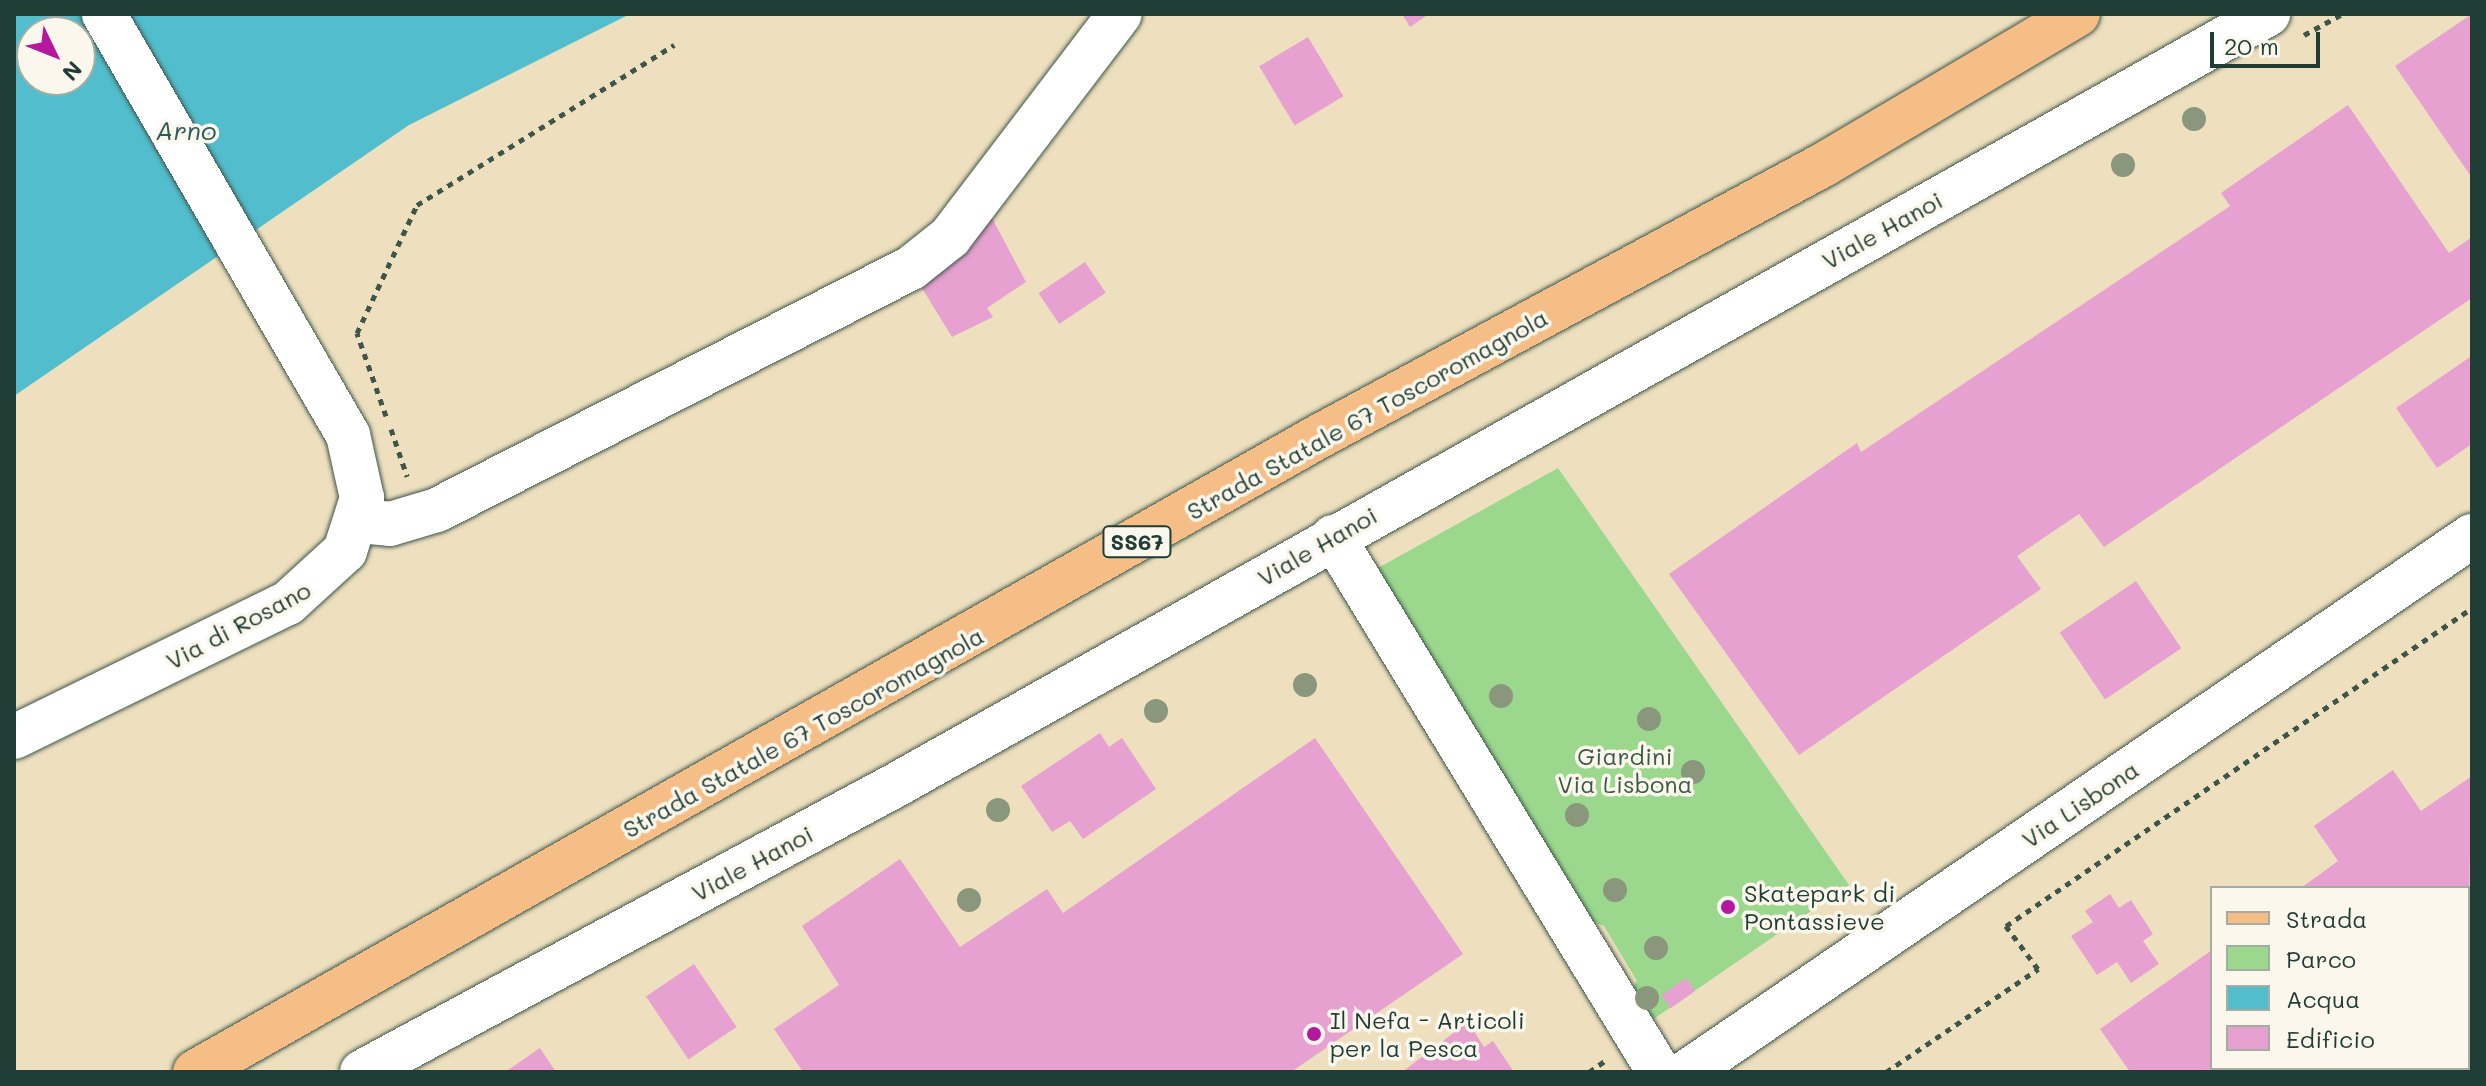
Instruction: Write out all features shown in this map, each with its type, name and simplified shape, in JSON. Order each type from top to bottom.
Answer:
[{"type":"main road","name":"Strada Statale 67 Toscoromagnola","points":[[195,1072],[1316,438],[1823,165],[2078,14]]},
{"type":"street","points":[[104,14],[305,353],[358,458],[358,521],[413,521],[911,268],[950,237],[1120,14]]},
{"type":"street","name":"Viale Hanoi","points":[[362,1072],[896,785],[2268,14]]},
{"type":"street","name":"Via di Rosano","points":[[14,737],[288,603],[324,577],[358,521]]},
{"type":"street","name":"Via Lisbona","points":[[1687,1072],[2472,536]]},
{"type":"street","points":[[1333,537],[1659,1072]]},
{"type":"path","points":[[413,521],[407,472],[357,333],[417,205],[674,45]]},
{"type":"path","points":[[1886,1072],[2038,969],[2006,926],[2472,608]]},
{"type":"green space","name":"Giardini Via Lisbona","points":[[1558,468],[1849,885],[1642,1027],[1625,998],[1637,981],[1604,926],[1575,914],[1369,573]]},
{"type":"water","name":"Arno","points":[[14,14],[630,14],[409,125],[14,396]]},
{"type":"building","points":[[1402,14],[1429,14],[1410,27]]},
{"type":"building","points":[[2472,14],[2472,178],[2395,66]]},
{"type":"building","points":[[1308,37],[1344,96],[1295,126],[1259,66]]},
{"type":"building","points":[[2348,105],[2449,253],[2472,237],[2472,298],[2104,547],[2079,514],[2017,556],[2041,589],[1799,755],[1669,574],[1857,443],[1861,452],[2230,206],[2221,193]]},
{"type":"building","points":[[991,216],[1026,282],[987,308],[993,317],[952,337],[917,280]]},
{"type":"building","points":[[1085,262],[1106,293],[1059,324],[1039,293]]},
{"type":"building","points":[[2470,357],[2472,444],[2437,468],[2396,408]]},
{"type":"building","points":[[2136,581],[2181,648],[2105,700],[2060,632]]},
{"type":"building","points":[[1100,733],[1109,747],[1122,738],[1156,789],[1083,839],[1070,821],[1052,832],[1021,786]]},
{"type":"building","points":[[1315,738],[1463,954],[1291,1072],[803,1072],[774,1029],[839,985],[802,926],[900,859],[960,947],[1047,889],[1063,913]]},
{"type":"building","points":[[2393,770],[2421,811],[2472,776],[2469,886],[2304,886],[2338,861],[2314,826]]},
{"type":"building","points":[[2110,894],[2119,908],[2131,900],[2153,934],[2143,941],[2159,964],[2131,983],[2117,962],[2097,975],[2071,936],[2093,922],[2085,911]]},
{"type":"building","points":[[2210,951],[2210,1070],[2130,1072],[2100,1029]]},
{"type":"building","points":[[694,964],[736,1027],[688,1059],[646,996]]},
{"type":"building","points":[[1686,978],[1695,991],[1671,1008],[1661,995]]},
{"type":"building","points":[[1468,1022],[1484,1047],[1493,1041],[1514,1072],[1402,1072]]},
{"type":"building","points":[[540,1048],[556,1072],[505,1072]]},
{"type":"place","name":"Skatepark di Pontassieve","points":[[1728,907]]},
{"type":"place","name":"Il Nefa - Articoli per la Pesca","points":[[1314,1034]]}]
